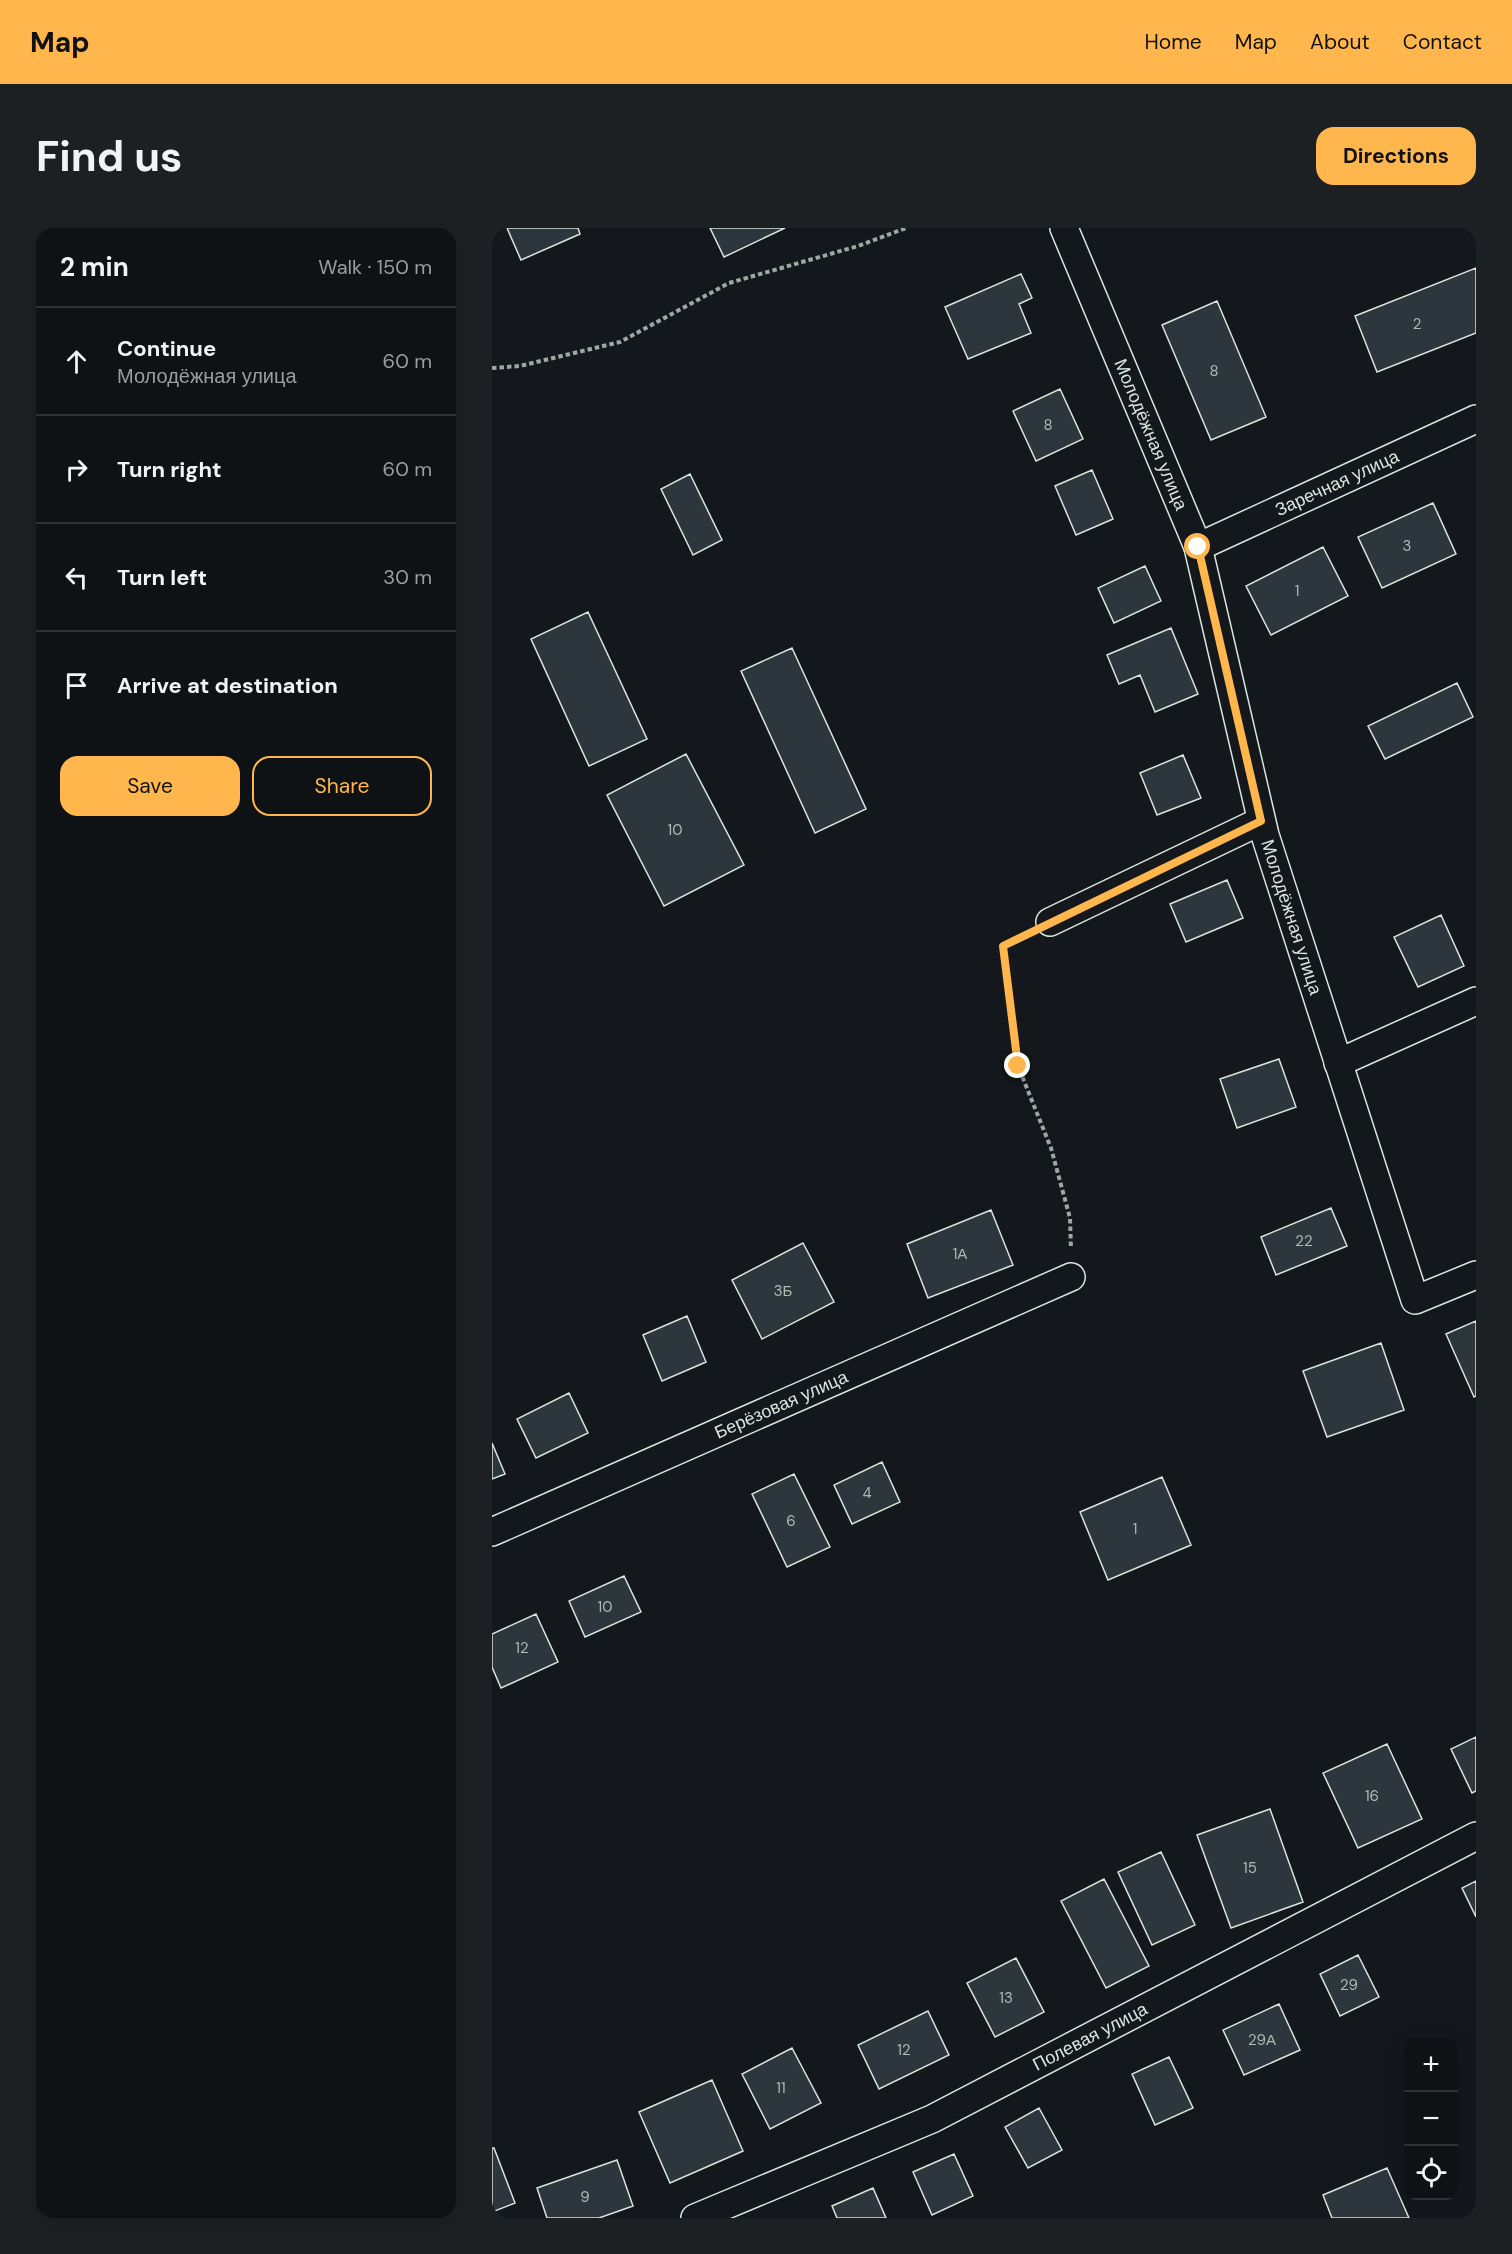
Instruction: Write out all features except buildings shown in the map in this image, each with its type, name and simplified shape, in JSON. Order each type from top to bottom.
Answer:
[{"type":"street","name":"Молодёжная улица","points":[[1064,228],[1198,547],[1261,821],[1415,1300],[1476,1275]]},
{"type":"street","name":"Заречная улица","points":[[1198,547],[1476,419]]},
{"type":"street","points":[[1050,922],[1261,821]]},
{"type":"street","points":[[1338,1063],[1476,1001]]},
{"type":"street","name":"Берёзовая улица","points":[[492,1532],[1071,1277]]},
{"type":"street","name":"Полевая улица","points":[[695,2218],[932,2119],[1476,1836]]},
{"type":"path","points":[[492,368],[520,366],[620,342],[729,283],[858,246],[906,228]]},
{"type":"path","points":[[1050,922],[1003,946],[1018,1066],[1051,1148],[1070,1218],[1071,1277]]},
{"type":"route","points":[[1018,1066],[1003,946],[1261,821],[1198,547]]}]
